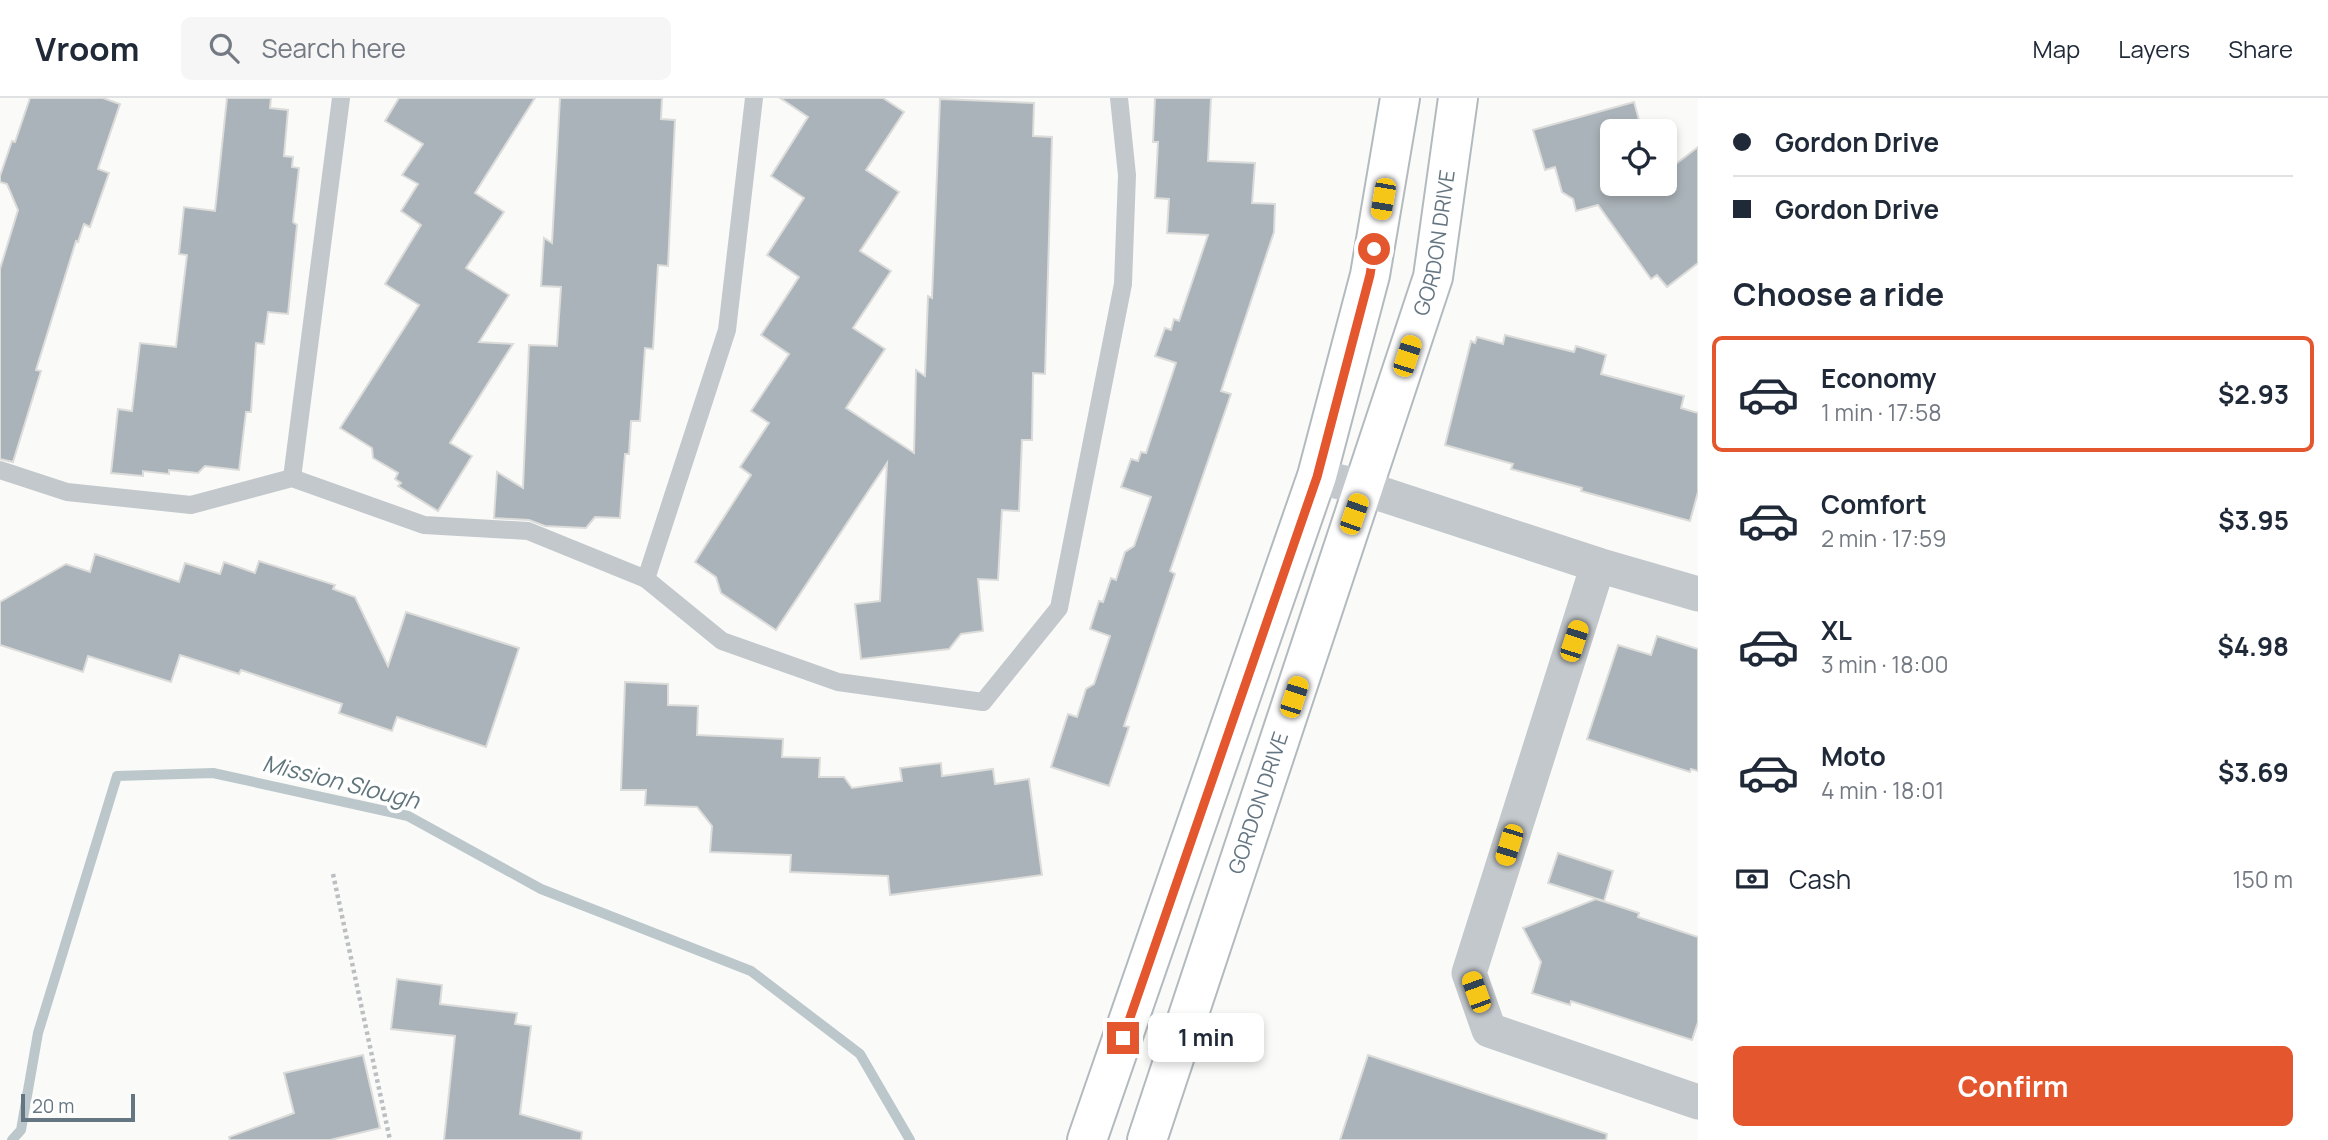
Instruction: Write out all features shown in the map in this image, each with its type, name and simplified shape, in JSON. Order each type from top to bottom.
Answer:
[{"type":"main road","points":[[1087,1140],[1317,477],[1370,275],[1400,98]]},
{"type":"main road","name":"GORDON DRIVE","points":[[1147,1140],[1433,277],[1458,98]]},
{"type":"street","points":[[1317,477],[1363,488],[1598,565],[1698,594]]},
{"type":"street","points":[[1598,565],[1469,973],[1489,1030],[1698,1102]]},
{"type":"lane","points":[[292,478],[341,98]]},
{"type":"lane","points":[[646,579],[727,330],[754,98]]},
{"type":"lane","points":[[0,470],[67,492],[191,505],[292,478],[424,525],[528,531],[646,579],[722,641],[838,682],[983,702],[1059,608],[1124,284],[1127,175],[1119,98]]},
{"type":"path","points":[[333,874],[390,1140]]},
{"type":"building","points":[[30,98],[103,98],[120,104],[98,169],[109,173],[90,227],[84,224],[78,242],[76,241],[36,370],[41,371],[13,462],[0,459],[0,269],[18,210],[7,184],[0,182],[0,176]]},
{"type":"building","points":[[227,98],[271,98],[270,108],[288,110],[284,156],[293,157],[292,167],[299,168],[293,222],[297,225],[288,314],[268,312],[264,344],[256,343],[251,412],[246,412],[239,470],[205,466],[198,473],[143,471],[143,476],[111,473],[118,409],[132,411],[140,343],[176,347],[187,255],[179,254],[184,207],[215,211]]},
{"type":"building","points":[[399,98],[535,98],[475,193],[504,212],[466,268],[509,295],[479,342],[513,344],[450,443],[472,456],[438,511],[398,486],[401,483],[395,479],[398,473],[373,458],[372,448],[340,428],[419,305],[385,284],[421,225],[401,211],[418,184],[402,175],[423,144],[385,121]]},
{"type":"building","points":[[560,98],[662,98],[661,119],[675,120],[668,266],[658,265],[653,349],[645,348],[640,421],[631,421],[629,454],[625,454],[620,518],[595,517],[586,528],[545,526],[529,520],[494,518],[497,472],[523,488],[529,345],[557,346],[561,287],[541,286],[544,238],[552,243]]},
{"type":"building","points":[[780,98],[883,98],[904,112],[866,170],[899,192],[860,251],[891,271],[853,328],[885,349],[846,408],[914,453],[916,370],[925,376],[928,296],[932,298],[940,99],[1034,103],[1033,136],[1052,137],[1045,374],[1033,373],[1032,440],[1022,440],[1019,511],[1002,510],[998,580],[978,579],[983,631],[961,634],[949,649],[861,659],[855,604],[880,601],[887,463],[776,630],[721,593],[716,577],[695,562],[751,475],[740,467],[769,423],[751,411],[789,354],[761,335],[799,277],[767,255],[804,198],[771,176],[808,117]]},
{"type":"building","points":[[1155,98],[1211,98],[1208,161],[1255,163],[1252,203],[1275,204],[1274,232],[1221,391],[1231,394],[1170,571],[1175,574],[1124,726],[1129,727],[1109,786],[1051,767],[1068,714],[1077,717],[1086,689],[1094,684],[1110,636],[1090,629],[1099,601],[1103,602],[1111,578],[1116,580],[1125,552],[1134,546],[1151,497],[1121,487],[1131,459],[1138,461],[1141,452],[1146,453],[1176,363],[1155,356],[1165,328],[1171,330],[1174,319],[1179,321],[1208,235],[1167,233],[1169,199],[1155,198],[1158,142],[1153,142]]},
{"type":"building","points":[[1634,102],[1639,119],[1600,119],[1600,196],[1677,196],[1677,163],[1698,147],[1698,263],[1667,287],[1657,275],[1651,279],[1598,205],[1576,211],[1573,199],[1562,192],[1555,167],[1545,170],[1533,130]]},
{"type":"building","points":[[1505,335],[1574,352],[1576,346],[1606,355],[1601,374],[1684,396],[1681,408],[1698,413],[1698,492],[1690,521],[1581,491],[1582,488],[1511,469],[1513,464],[1445,445],[1471,341],[1475,343],[1477,337],[1503,344]]},
{"type":"building","points":[[95,554],[179,582],[185,563],[220,574],[224,562],[255,573],[259,561],[335,585],[333,589],[355,597],[388,666],[406,612],[519,648],[486,747],[397,717],[392,731],[339,713],[342,704],[241,670],[239,674],[180,655],[171,682],[88,656],[83,672],[0,645],[0,602],[66,564],[90,572]]},
{"type":"building","points":[[1657,636],[1698,649],[1698,771],[1691,769],[1690,772],[1587,739],[1618,645],[1651,655]]},
{"type":"building","points":[[625,682],[668,684],[668,705],[698,706],[697,735],[783,739],[782,757],[820,758],[819,777],[844,777],[852,788],[902,781],[900,768],[941,763],[942,776],[993,769],[995,784],[1029,779],[1042,875],[890,895],[888,876],[790,872],[791,855],[710,852],[712,826],[697,807],[645,805],[646,790],[621,790]]},
{"type":"building","points":[[1558,853],[1613,871],[1604,901],[1548,883]]},
{"type":"building","points":[[1596,899],[1639,913],[1638,917],[1698,937],[1698,1022],[1692,1040],[1571,1001],[1570,1005],[1532,993],[1541,962],[1523,928]]},
{"type":"building","points":[[397,979],[442,985],[440,1004],[517,1013],[515,1024],[531,1026],[520,1114],[582,1132],[581,1140],[444,1140],[455,1036],[391,1029]]},
{"type":"building","points":[[363,1055],[380,1128],[330,1140],[230,1140],[229,1137],[294,1113],[284,1073]]},
{"type":"building","points":[[1368,1055],[1607,1134],[1606,1140],[1340,1140]]},
{"type":"waterway","name":"Mission Slough","points":[[12,1140],[21,1130],[38,1033],[117,776],[213,773],[408,816],[541,889],[751,971],[860,1054],[910,1140]]},
{"type":"route","points":[[1123,1038],[1317,477],[1370,275],[1374,249]]}]
